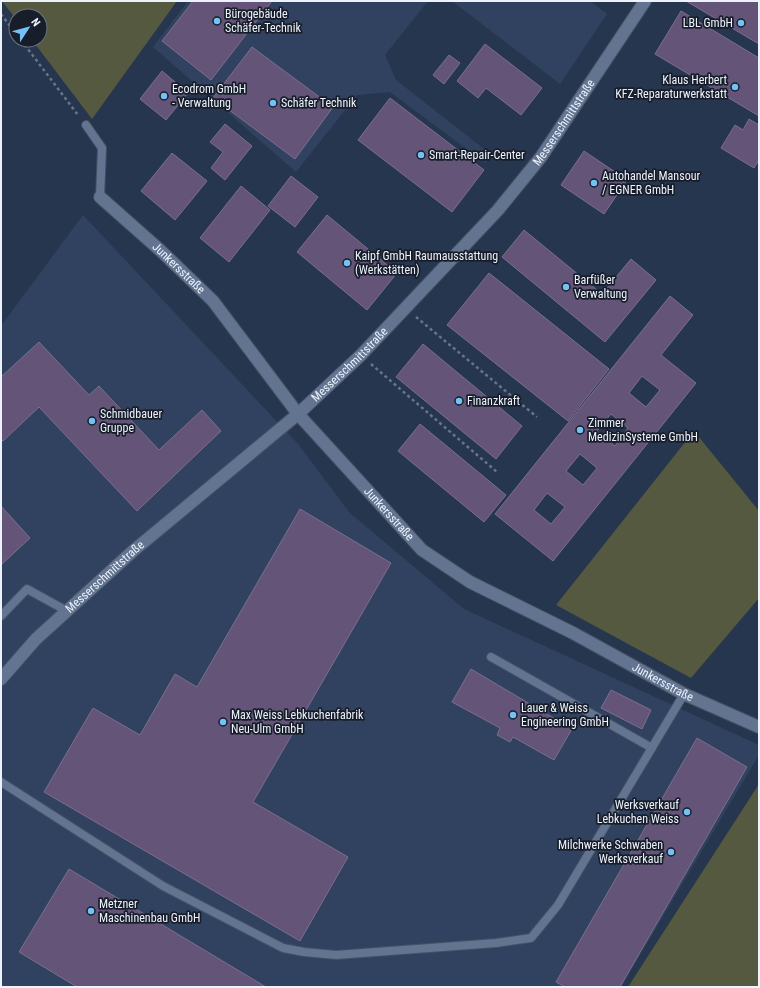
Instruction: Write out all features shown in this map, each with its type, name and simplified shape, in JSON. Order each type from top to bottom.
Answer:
[{"type":"street","name":"Messerschmittstraße","points":[[1,679],[36,639],[133,552],[298,414],[361,355],[406,308],[498,210],[541,157],[645,1]]},
{"type":"street","name":"Junkersstraße","points":[[100,197],[161,251],[213,301],[298,414],[422,550],[470,582],[572,633],[684,694],[759,727]]},
{"type":"lane","points":[[86,125],[102,148],[100,197]]},
{"type":"lane","points":[[1,616],[27,589],[67,611]]},
{"type":"lane","points":[[491,657],[652,748]]},
{"type":"lane","points":[[1,782],[163,886],[283,948],[304,952],[336,955],[496,943],[531,938],[558,905],[684,694]]},
{"type":"path","points":[[1,14],[8,23]]},
{"type":"path","points":[[27,48],[86,125]]},
{"type":"path","points":[[406,308],[537,418]]},
{"type":"path","points":[[361,355],[497,472]]},
{"type":"shaded area","points":[[188,1],[428,1],[385,55],[396,80],[493,156],[485,163],[390,92],[357,95],[296,172],[153,47]]},
{"type":"shaded area","points":[[452,1],[590,1],[607,14],[560,84]]},
{"type":"shaded area","points":[[83,215],[298,444],[350,513],[464,609],[759,745],[759,755],[621,987],[1,987],[1,326]]},
{"type":"green space","points":[[2,1],[177,1],[92,119],[38,48],[48,48],[48,8],[8,9]]},
{"type":"green space","points":[[694,431],[759,511],[759,598],[691,678],[556,605]]},
{"type":"green space","points":[[759,784],[759,987],[628,987]]},
{"type":"building","name":"Bürogebäude Schäfer-Technik","points":[[193,1],[272,1],[211,80],[162,41]]},
{"type":"building","name":"LBL GmbH","points":[[686,1],[759,1],[759,44]]},
{"type":"building","name":"Klaus Herbert KFZ-Reparaturwerkstatt","points":[[681,11],[759,58],[759,116],[655,54]]},
{"type":"building","points":[[485,44],[542,88],[521,115],[486,88],[478,98],[457,81]]},
{"type":"building","name":"Schäfer Technik","points":[[252,47],[333,107],[295,159],[213,98]]},
{"type":"building","points":[[449,55],[460,63],[444,84],[433,75]]},
{"type":"building","name":"Ecodrom GmbH - Verwaltung","points":[[162,71],[188,93],[166,120],[140,99]]},
{"type":"building","name":"Smart-Repair-Center","points":[[390,98],[484,170],[452,212],[358,140]]},
{"type":"building","points":[[749,119],[759,125],[759,160],[754,168],[721,148],[735,125],[743,130]]},
{"type":"building","points":[[225,124],[252,146],[225,180],[211,168],[223,152],[210,142]]},
{"type":"building","name":"Autohandel Mansour / EGNER GmbH","points":[[584,151],[627,180],[604,214],[561,185]]},
{"type":"building","points":[[172,153],[207,181],[175,220],[141,191]]},
{"type":"building","points":[[291,176],[318,197],[295,227],[268,206]]},
{"type":"building","points":[[241,186],[270,210],[229,262],[200,238]]},
{"type":"building","name":"Kaipf GmbH Raumausstattung (Werkstätten)","points":[[327,215],[397,273],[367,310],[297,252]]},
{"type":"building","name":"Barfüßer Verwaltung","points":[[524,230],[602,294],[631,259],[656,280],[605,342],[502,257]]},
{"type":"building","points":[[489,273],[609,369],[568,421],[447,325]]},
{"type":"building","name":"Zimmer MedizinSysteme GmbH","points":[[670,296],[693,315],[661,355],[696,383],[553,561],[495,514]],"holes":[[[642,376],[660,390],[646,407],[629,393]],[[611,414],[628,428],[615,446],[597,431]],[[580,454],[597,468],[583,485],[566,471]],[[547,493],[565,507],[551,524],[534,510]]]},
{"type":"building","name":"Schmidbauer Gruppe","points":[[39,342],[89,395],[99,386],[159,450],[202,410],[221,431],[137,511],[39,407],[3,441],[1,439],[1,377]]},
{"type":"building","name":"Finanzkraft","points":[[423,344],[522,426],[496,459],[396,377]]},
{"type":"building","points":[[420,424],[506,495],[484,522],[398,451]]},
{"type":"building","points":[[1,506],[30,538],[1,565]]},
{"type":"building","name":"Max Weiss Lebkuchenfabrik Neu-Ulm GmbH","points":[[300,509],[391,563],[253,802],[348,857],[300,941],[44,792],[93,708],[140,735],[175,674],[197,687]]},
{"type":"building","name":"Lauer & Weiss Engineering GmbH","points":[[471,669],[572,729],[554,760],[513,737],[510,742],[497,735],[500,728],[452,702]]},
{"type":"building","points":[[611,690],[651,710],[642,729],[601,708]]},
{"type":"building","points":[[697,738],[747,767],[620,987],[565,987],[556,982]]},
{"type":"building","name":"Metzner Maschinenbau GmbH","points":[[69,869],[266,987],[77,987],[19,952]]},
{"type":"place","name":"Bürogebäude Schäfer-Technik","points":[[217,21]]},
{"type":"place","name":"LBL GmbH","points":[[741,23]]},
{"type":"place","name":"Klaus Herbert KFZ-Reparaturwerkstatt","points":[[735,87]]},
{"type":"place","name":"Ecodrom GmbH - Verwaltung","points":[[164,96]]},
{"type":"place","name":"Schäfer Technik","points":[[273,103]]},
{"type":"place","name":"Smart-Repair-Center","points":[[421,155]]},
{"type":"place","name":"Autohandel Mansour / EGNER GmbH","points":[[594,183]]},
{"type":"place","name":"Kaipf GmbH Raumausstattung (Werkstätten)","points":[[347,263]]},
{"type":"place","name":"Barfüßer Verwaltung","points":[[566,287]]},
{"type":"place","name":"Finanzkraft","points":[[459,401]]},
{"type":"place","name":"Schmidbauer Gruppe","points":[[92,421]]},
{"type":"place","name":"Zimmer MedizinSysteme GmbH","points":[[580,430]]},
{"type":"place","name":"Lauer & Weiss Engineering GmbH","points":[[513,715]]},
{"type":"place","name":"Max Weiss Lebkuchenfabrik Neu-Ulm GmbH","points":[[223,722]]},
{"type":"place","name":"Werksverkauf Lebkuchen Weiss","points":[[687,812]]},
{"type":"place","name":"Milchwerke Schwaben Werksverkauf","points":[[671,852]]},
{"type":"place","name":"Metzner Maschinenbau GmbH","points":[[91,911]]}]
